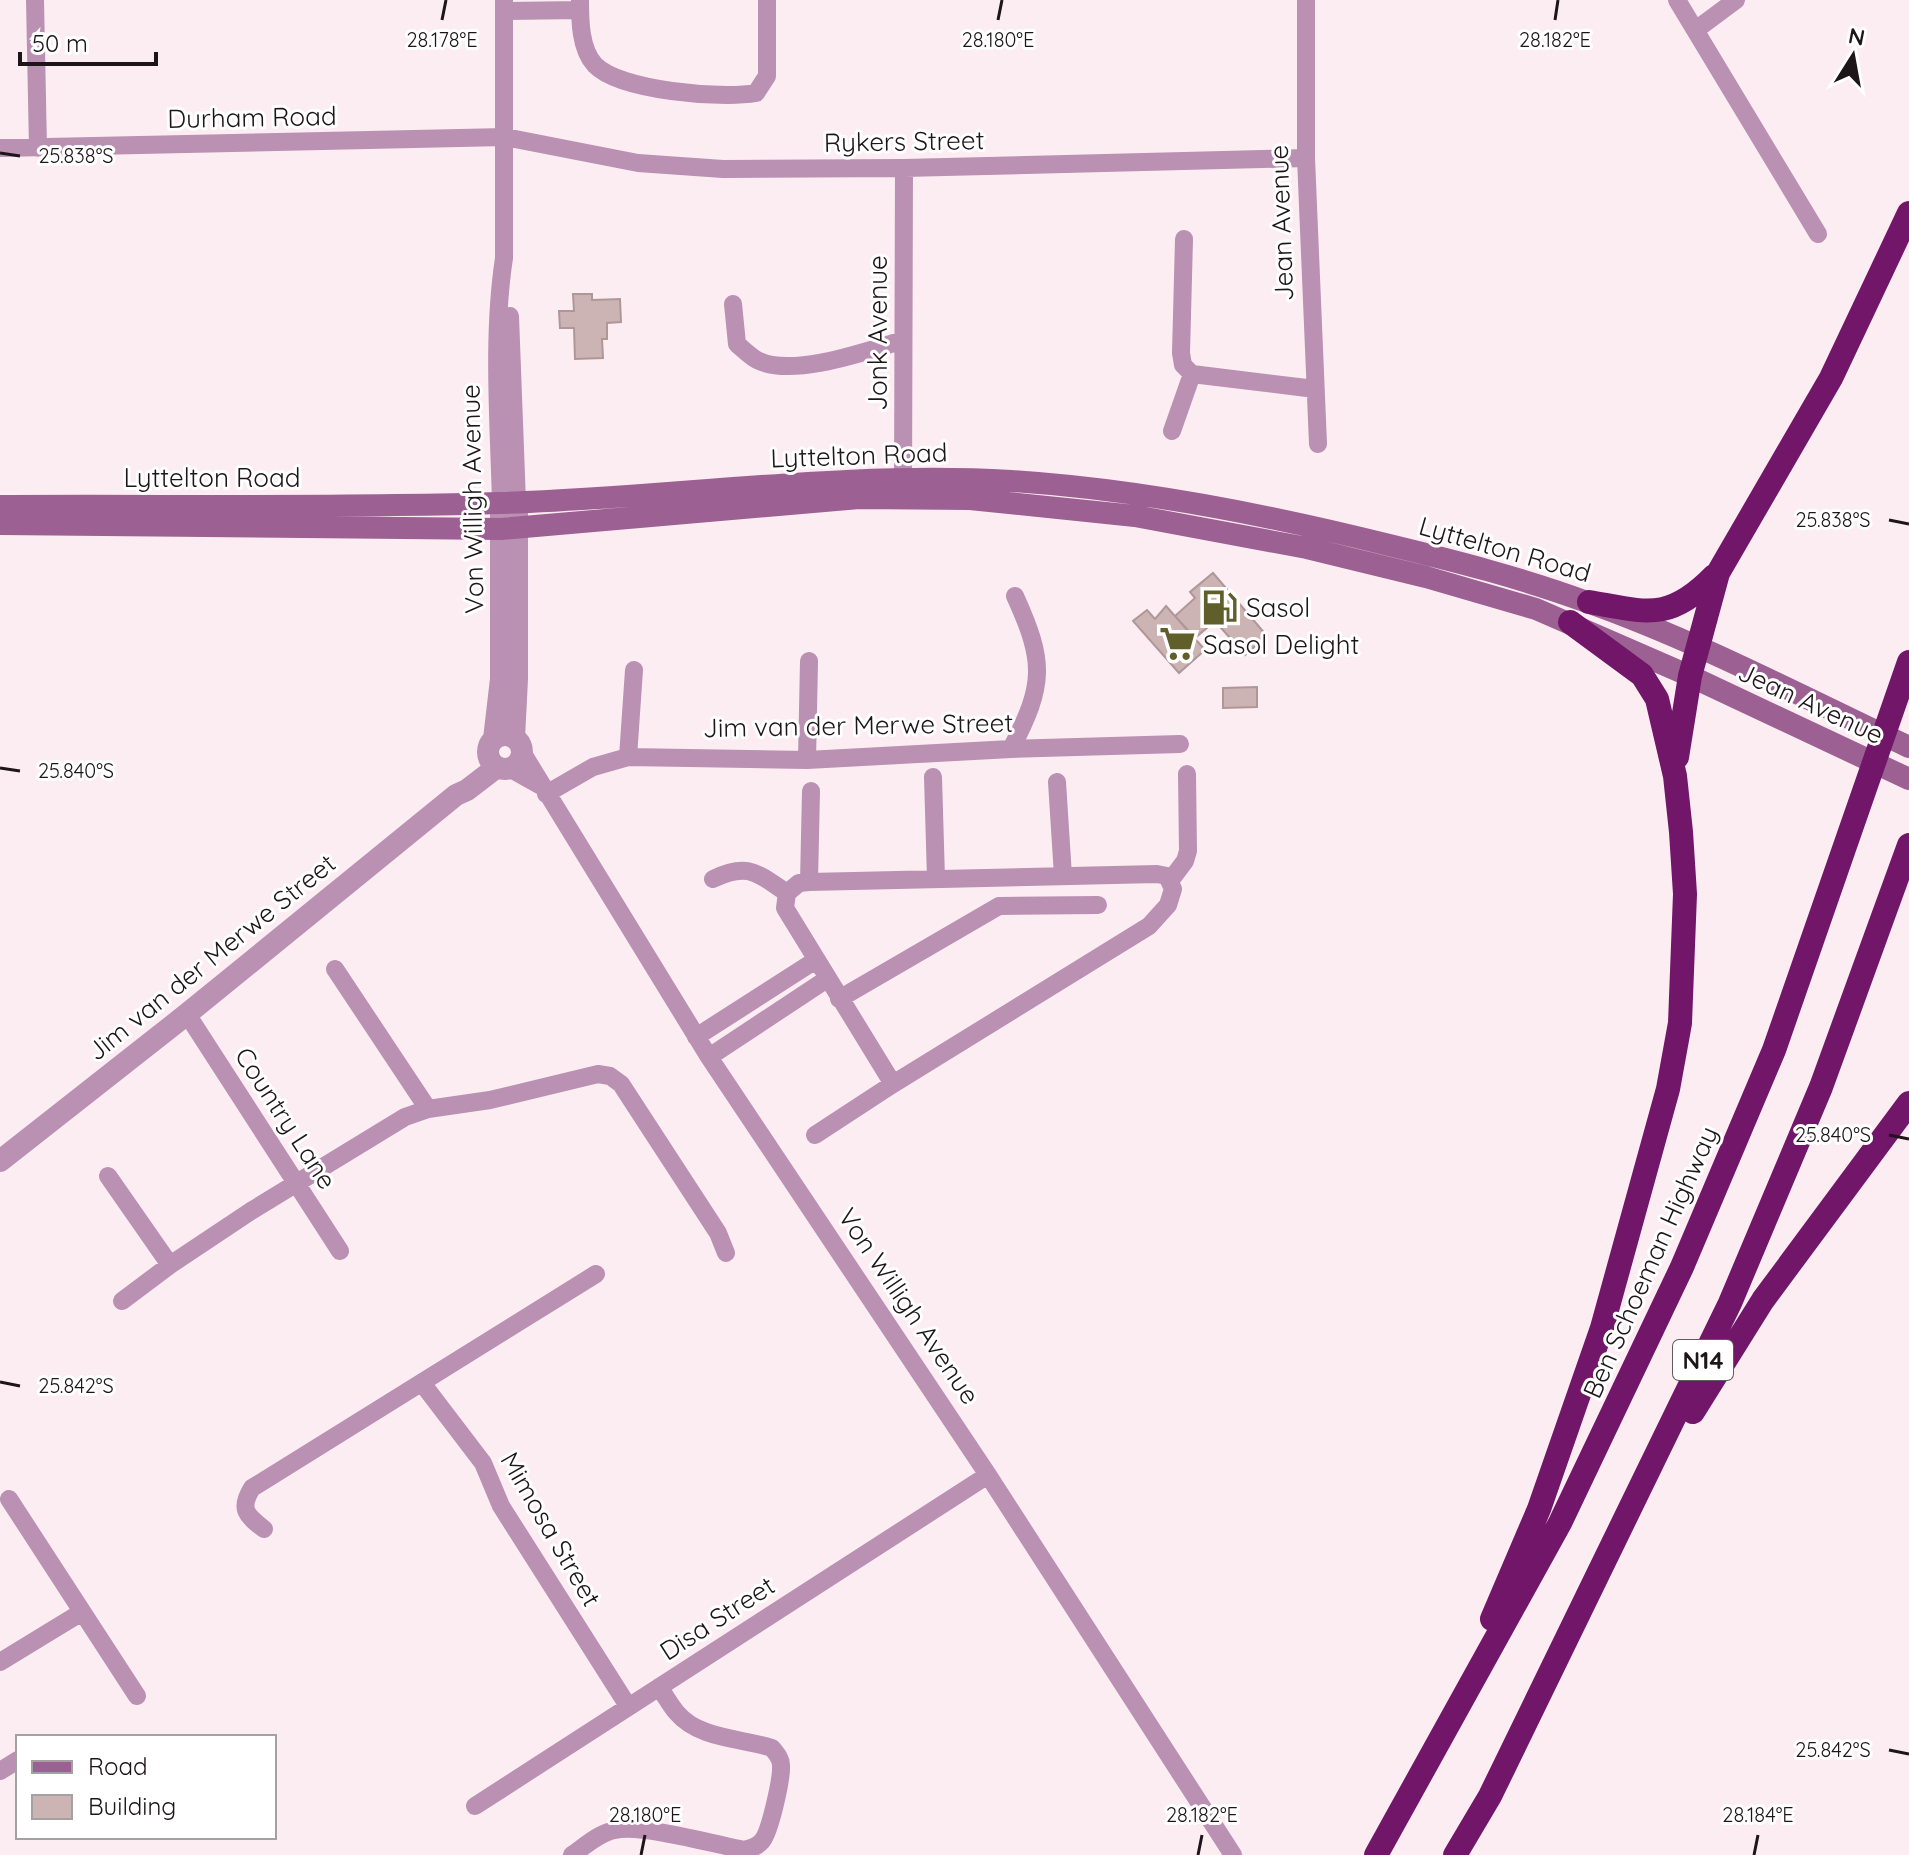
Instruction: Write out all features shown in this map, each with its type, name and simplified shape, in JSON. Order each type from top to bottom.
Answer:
[{"type":"highway","points":[[1675,776],[1690,676],[1718,573],[1831,378],[1909,213]]},
{"type":"highway","points":[[1589,602],[1642,611],[1659,610],[1693,598],[1718,573]]},
{"type":"highway","points":[[1437,1750],[1549,1479],[1602,1328],[1668,1089],[1680,1023],[1685,908],[1681,832],[1675,776],[1657,699],[1642,675],[1570,622]]},
{"type":"highway","name":"Ben Schoeman Highway","points":[[1376,1855],[1437,1750],[1560,1523],[1682,1267],[1774,1050],[1909,662]]},
{"type":"highway","name":"N14","points":[[1455,1855],[1490,1796],[1730,1303],[1821,1087],[1909,845]]},
{"type":"highway","points":[[1490,1796],[1697,1405],[1763,1300],[1909,1103]]},
{"type":"main road","name":"Lyttelton Road","points":[[0,506],[509,503],[1011,481],[1125,493],[1339,532],[1446,559],[1589,602],[1697,647]]},
{"type":"main road","name":"Lyttelton Road","points":[[0,524],[509,528],[859,498],[903,488],[1135,516],[1307,548],[1426,577],[1536,609],[1690,676]]},
{"type":"main road","name":"Jean Avenue","points":[[1697,647],[1909,747]]},
{"type":"main road","name":"Jean Avenue","points":[[1690,676],[1909,779]]},
{"type":"street","points":[[35,0],[38,148]]},
{"type":"street","points":[[504,5],[580,5],[585,48],[597,67],[615,78],[643,87],[738,96],[756,93],[767,76],[767,0]]},
{"type":"street","name":"Jean Avenue","points":[[1306,0],[1306,158],[1318,444]]},
{"type":"street","points":[[1677,0],[1818,234]]},
{"type":"street","points":[[1697,29],[1736,0]]},
{"type":"street","name":"Von Willigh Avenue","points":[[504,5],[504,258],[498,370],[509,503],[501,679],[504,753],[539,777],[544,790],[696,1037],[988,1475],[1233,1855]]},
{"type":"street","name":"Durham Road","points":[[0,148],[505,137]]},
{"type":"street","name":"Rykers Street","points":[[505,137],[638,163],[723,169],[904,168],[1306,158]]},
{"type":"street","name":"Jonk Avenue","points":[[903,488],[904,168]]},
{"type":"street","points":[[1184,239],[1183,365],[1192,374],[1315,389]]},
{"type":"street","points":[[733,304],[737,344],[757,361],[787,366],[831,361],[903,340]]},
{"type":"street","points":[[1172,431],[1192,374]]},
{"type":"street","points":[[1011,749],[1032,706],[1038,665],[1032,635],[1015,596]]},
{"type":"street","points":[[807,760],[809,661]]},
{"type":"street","points":[[628,757],[634,670]]},
{"type":"street","name":"Jim van der Merwe Street","points":[[544,790],[593,767],[628,757],[807,760],[1180,744]]},
{"type":"street","name":"Jim van der Merwe Street","points":[[0,1161],[187,1014],[456,795],[466,778],[504,753]]},
{"type":"street","points":[[1170,881],[1185,861],[1188,851],[1187,774]]},
{"type":"street","points":[[933,777],[936,879]]},
{"type":"street","points":[[1057,782],[1063,876]]},
{"type":"street","points":[[809,882],[811,791]]},
{"type":"street","points":[[713,879],[731,871],[754,871],[787,893]]},
{"type":"street","points":[[815,1135],[1149,926],[1168,905],[1173,889],[1167,876],[799,883],[787,893],[785,908],[893,1084]]},
{"type":"street","points":[[839,999],[999,906],[1098,905]]},
{"type":"street","points":[[696,1037],[816,960]]},
{"type":"street","points":[[335,969],[428,1109]]},
{"type":"street","points":[[709,1057],[827,979]]},
{"type":"street","name":"Country Lane","points":[[187,1014],[340,1251]]},
{"type":"street","points":[[122,1301],[170,1265],[389,1125],[428,1109],[490,1100],[598,1074],[610,1076],[621,1084],[718,1233],[726,1253]]},
{"type":"street","points":[[108,1176],[170,1265]]},
{"type":"street","points":[[264,1529],[250,1518],[245,1508],[245,1500],[252,1488],[596,1274]]},
{"type":"street","name":"Mimosa Street","points":[[422,1383],[483,1463],[501,1506],[628,1706]]},
{"type":"street","name":"Disa Street","points":[[475,1806],[988,1475]]},
{"type":"street","points":[[9,1499],[137,1696]]},
{"type":"street","points":[[0,1662],[82,1612]]},
{"type":"street","points":[[572,1855],[614,1830],[635,1828],[744,1850],[754,1848],[766,1835],[780,1777],[778,1755],[772,1748],[694,1726],[677,1713],[659,1687]]},
{"type":"building","points":[[573,294],[592,294],[592,300],[620,299],[621,322],[607,323],[607,339],[602,339],[603,358],[575,359],[574,328],[560,328],[559,311],[574,311]]},
{"type":"building","points":[[1213,573],[1267,636],[1245,655],[1215,621],[1195,638],[1175,616],[1195,598],[1190,592]]},
{"type":"building","name":"Sasol Delight","points":[[1166,606],[1205,650],[1179,673],[1133,621],[1147,610],[1155,619]]},
{"type":"building","points":[[1257,687],[1257,707],[1223,708],[1223,688]]},
{"type":"place","name":"Sasol","points":[[1220,607]]},
{"type":"place","name":"Sasol Delight","points":[[1177,644]]}]
